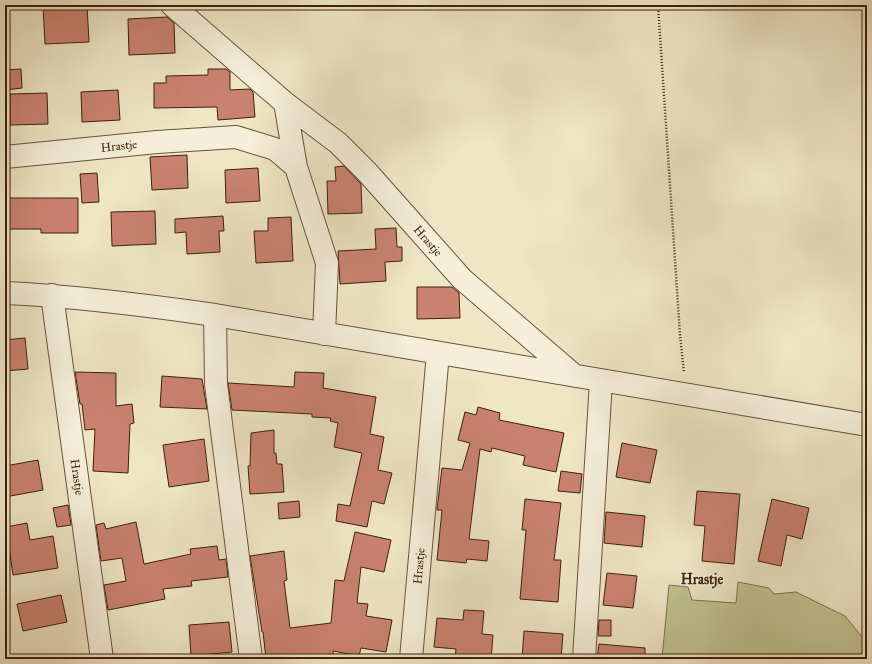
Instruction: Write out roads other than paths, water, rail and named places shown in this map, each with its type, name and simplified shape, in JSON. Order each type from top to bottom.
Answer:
[{"type":"street","name":"Hrastje","points":[[172,5],[285,103],[338,143],[367,172],[462,279],[575,376]]},
{"type":"street","points":[[285,103],[296,167],[327,263],[324,334]]},
{"type":"street","name":"Hrastje","points":[[5,157],[157,142],[236,137],[275,149],[296,167]]},
{"type":"street","points":[[5,293],[52,295],[112,301],[215,315],[867,425]]},
{"type":"street","name":"Hrastje","points":[[52,295],[102,659]]},
{"type":"street","points":[[215,315],[216,384],[251,659]]},
{"type":"street","name":"Hrastje","points":[[411,659],[438,353]]},
{"type":"street","points":[[584,659],[601,381]]},
{"type":"district","name":"Hrastje","points":[[702,579]]}]
